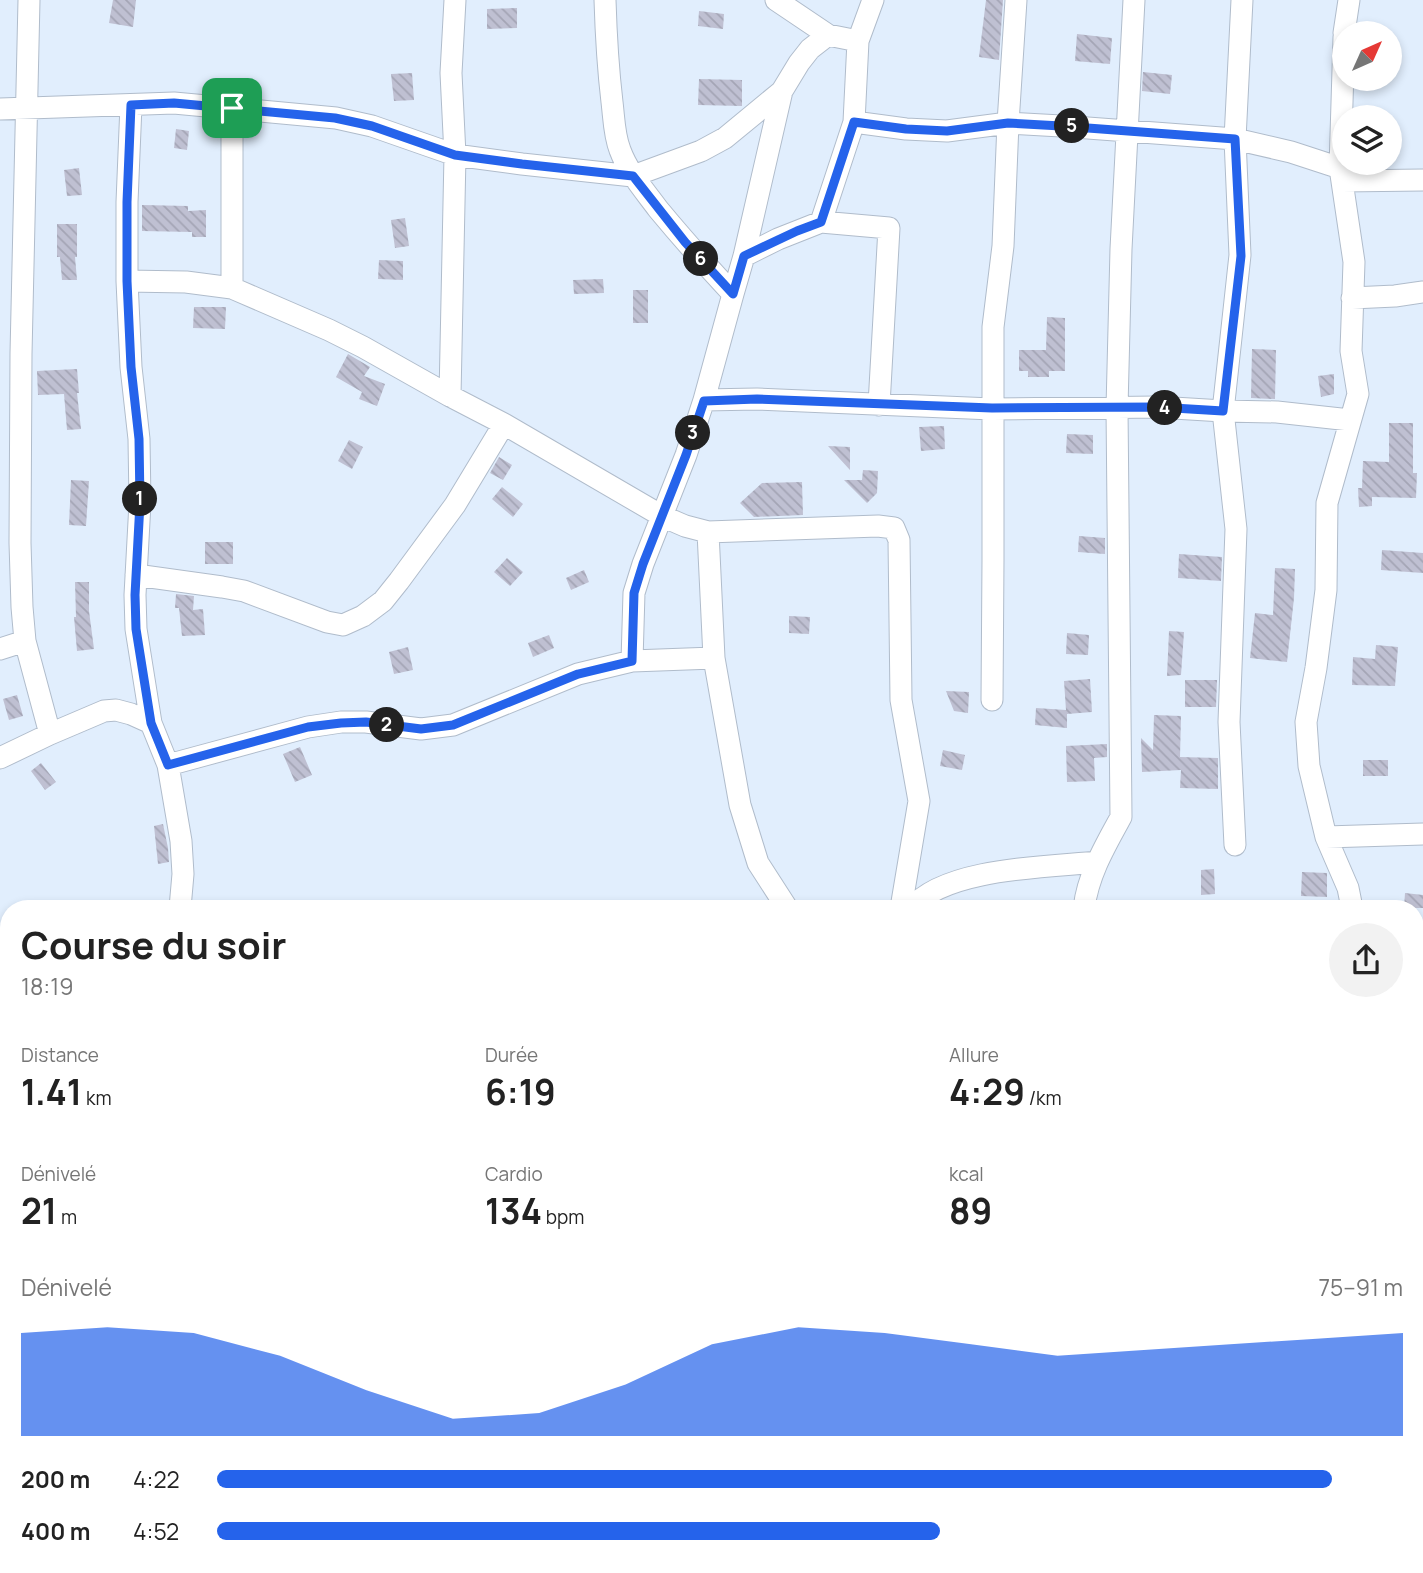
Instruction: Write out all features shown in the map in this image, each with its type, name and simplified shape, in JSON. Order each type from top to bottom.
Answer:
[{"type":"street","points":[[29,0],[10,354],[25,641],[50,734]]},
{"type":"street","points":[[450,396],[455,155],[451,73],[455,0]]},
{"type":"street","points":[[605,0],[615,132],[620,150],[633,176],[685,242],[733,294]]},
{"type":"street","points":[[776,0],[828,35],[858,41]]},
{"type":"street","points":[[821,222],[854,122],[858,41],[873,0]]},
{"type":"street","points":[[992,700],[993,327],[1003,246],[1016,0]]},
{"type":"street","points":[[1085,900],[1097,862],[1121,817],[1117,408],[1121,250],[1134,0]]},
{"type":"street","points":[[1235,845],[1229,722],[1236,529],[1223,411],[1241,256],[1235,139],[1242,0]]},
{"type":"street","points":[[1346,21],[1349,0]]},
{"type":"street","points":[[632,661],[634,593],[704,401],[744,256],[782,91],[810,49],[828,35]]},
{"type":"street","points":[[0,108],[174,103],[335,118],[372,126],[455,155],[633,176],[701,151],[725,138],[782,91]]},
{"type":"street","points":[[131,105],[127,281],[131,367],[139,439],[136,629],[151,723],[168,765],[181,841],[183,874],[181,900]]},
{"type":"street","points":[[232,108],[232,288]]},
{"type":"street","points":[[854,122],[947,131],[1008,123],[1235,139],[1291,152],[1332,170]]},
{"type":"street","points":[[1341,175],[1354,262],[1351,351],[1359,394],[1327,503],[1326,590],[1306,722],[1309,766],[1326,837],[1350,900]]},
{"type":"street","points":[[1355,175],[1423,180]]},
{"type":"street","points":[[744,256],[821,222],[889,228],[879,405]]},
{"type":"street","points":[[127,281],[186,282],[232,288],[329,330],[504,424],[662,516],[685,526],[708,532],[878,526],[894,528],[899,540],[901,700],[919,801],[902,900]]},
{"type":"street","points":[[1352,298],[1423,292]]},
{"type":"street","points":[[704,401],[757,399],[992,408],[1157,407],[1277,412],[1350,420]]},
{"type":"street","points":[[136,575],[244,591],[327,622],[343,625],[363,616],[383,601],[455,505],[504,424]]},
{"type":"street","points":[[708,532],[714,658],[740,805],[758,863],[782,900]]},
{"type":"street","points":[[0,649],[25,641]]},
{"type":"street","points":[[168,765],[308,727],[366,722],[421,729],[453,725],[578,674],[632,661],[714,658]]},
{"type":"street","points":[[0,758],[104,711],[116,710],[151,723]]},
{"type":"street","points":[[1326,837],[1423,834]]},
{"type":"street","points":[[919,900],[950,883],[990,873],[1097,862]]},
{"type":"building","points":[[113,0],[136,0],[133,27],[109,23]]},
{"type":"building","points":[[986,0],[1003,0],[999,60],[979,57]]},
{"type":"building","points":[[517,8],[517,28],[487,29],[487,9]]},
{"type":"building","points":[[699,11],[724,14],[723,29],[698,26]]},
{"type":"building","points":[[1077,34],[1112,38],[1110,64],[1075,61]]},
{"type":"building","points":[[1143,72],[1172,75],[1170,94],[1142,91]]},
{"type":"building","points":[[412,73],[414,100],[394,101],[391,74]]},
{"type":"building","points":[[699,79],[742,80],[742,106],[698,105]]},
{"type":"building","points":[[176,129],[189,131],[187,150],[174,148]]},
{"type":"building","points":[[79,168],[82,195],[67,196],[64,170]]},
{"type":"building","points":[[142,205],[188,206],[188,211],[206,210],[206,237],[192,237],[192,232],[142,231]]},
{"type":"building","points":[[405,218],[409,246],[395,248],[391,220]]},
{"type":"building","points":[[57,224],[77,224],[77,280],[62,280],[60,257],[57,257]]},
{"type":"building","points":[[379,260],[403,261],[403,280],[378,279]]},
{"type":"building","points":[[603,279],[604,293],[574,294],[573,280]]},
{"type":"building","points":[[633,290],[648,290],[648,323],[633,323]]},
{"type":"building","points":[[194,307],[226,307],[225,329],[193,328]]},
{"type":"building","points":[[1047,317],[1065,318],[1065,371],[1049,371],[1049,377],[1028,377],[1028,371],[1019,371],[1019,350],[1046,350]]},
{"type":"building","points":[[1252,349],[1276,350],[1275,399],[1251,398]]},
{"type":"building","points":[[348,354],[370,367],[364,376],[385,384],[377,406],[359,399],[362,392],[336,377]]},
{"type":"building","points":[[77,369],[81,429],[67,430],[64,394],[38,395],[37,371]]},
{"type":"building","points":[[1334,374],[1334,394],[1321,397],[1318,376]]},
{"type":"building","points":[[1389,423],[1413,423],[1416,498],[1372,497],[1372,506],[1359,507],[1358,488],[1362,488],[1363,461],[1389,462]]},
{"type":"building","points":[[944,426],[945,449],[921,451],[919,427]]},
{"type":"building","points":[[1067,434],[1093,435],[1093,454],[1066,453]]},
{"type":"building","points":[[349,440],[363,447],[352,469],[338,461]]},
{"type":"building","points":[[828,446],[850,447],[850,470]]},
{"type":"building","points":[[499,457],[512,465],[503,480],[490,473]]},
{"type":"building","points":[[863,470],[878,471],[877,493],[867,503],[844,480],[862,480]]},
{"type":"building","points":[[71,480],[89,481],[86,526],[69,525]]},
{"type":"building","points":[[802,482],[803,515],[754,517],[740,503],[762,483]]},
{"type":"building","points":[[502,487],[523,504],[513,517],[492,499]]},
{"type":"building","points":[[1079,536],[1105,538],[1105,554],[1078,552]]},
{"type":"building","points":[[205,542],[233,542],[233,564],[205,564]]},
{"type":"building","points":[[1382,550],[1423,553],[1423,573],[1381,570]]},
{"type":"building","points":[[1179,554],[1222,557],[1221,581],[1178,578]]},
{"type":"building","points":[[507,558],[523,572],[510,586],[494,572]]},
{"type":"building","points":[[1275,568],[1295,569],[1287,662],[1250,658],[1255,613],[1273,615]]},
{"type":"building","points":[[584,570],[589,582],[571,590],[566,578]]},
{"type":"building","points":[[75,582],[89,582],[89,611],[94,649],[77,651]]},
{"type":"building","points":[[176,594],[194,596],[193,610],[203,609],[205,635],[182,636],[179,608],[175,608]]},
{"type":"building","points":[[789,616],[810,617],[809,634],[789,633]]},
{"type":"building","points":[[1169,631],[1184,632],[1181,675],[1167,676]]},
{"type":"building","points":[[1067,633],[1089,635],[1088,655],[1066,654]]},
{"type":"building","points":[[549,635],[554,648],[533,657],[528,643]]},
{"type":"building","points":[[1376,645],[1398,647],[1395,686],[1352,685],[1353,657],[1375,659]]},
{"type":"building","points":[[408,647],[413,670],[394,674],[389,652]]},
{"type":"building","points":[[1090,679],[1092,712],[1067,714],[1067,728],[1035,725],[1036,708],[1066,710],[1064,681]]},
{"type":"building","points":[[1185,680],[1217,680],[1216,707],[1185,707]]},
{"type":"building","points":[[946,691],[969,692],[968,713],[954,711]]},
{"type":"building","points":[[17,695],[23,716],[9,720],[3,699]]},
{"type":"building","points":[[1154,715],[1181,716],[1180,757],[1218,758],[1218,789],[1180,788],[1181,770],[1142,772],[1141,738],[1153,750]]},
{"type":"building","points":[[1107,744],[1107,757],[1094,758],[1095,781],[1067,782],[1066,746]]},
{"type":"building","points":[[300,747],[312,775],[295,782],[283,754]]},
{"type":"building","points":[[943,750],[965,755],[962,770],[940,766]]},
{"type":"building","points":[[1363,760],[1388,760],[1388,776],[1363,776]]},
{"type":"building","points":[[41,763],[56,782],[45,790],[31,771]]},
{"type":"building","points":[[163,824],[169,862],[158,864],[154,826]]},
{"type":"building","points":[[1214,869],[1215,894],[1201,895],[1201,870]]},
{"type":"building","points":[[1302,872],[1327,873],[1327,897],[1301,896]]},
{"type":"building","points":[[1405,893],[1423,895],[1423,900],[1405,900]]},
{"type":"route","points":[[174,103],[232,108],[335,118],[372,126],[455,155],[633,176],[685,242],[733,294],[744,256],[821,222],[854,122],[947,131],[1008,123],[1235,139],[1241,256],[1223,411],[1157,407],[992,408],[757,399],[704,401],[634,593],[632,661],[578,674],[453,725],[421,729],[366,722],[308,727],[168,765],[151,723],[136,629],[139,439],[131,367],[127,281],[131,105],[174,103]]}]
